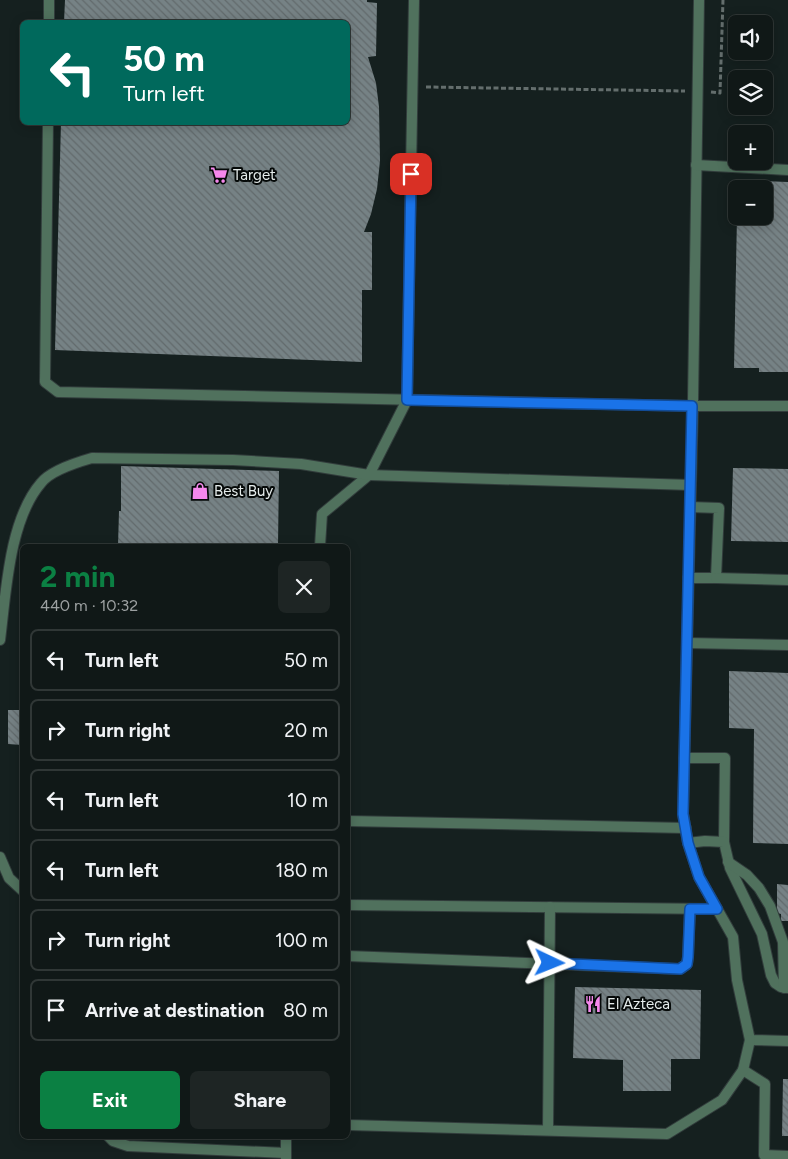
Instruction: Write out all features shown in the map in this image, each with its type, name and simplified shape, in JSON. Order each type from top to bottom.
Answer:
[{"type":"lane","points":[[49,0],[49,20]]},
{"type":"lane","points":[[320,544],[322,514],[369,475],[407,400],[414,0]]},
{"type":"lane","points":[[350,1125],[667,1134],[722,1100],[743,1070],[750,1040],[737,980],[732,937],[699,877],[688,843],[683,814],[691,485],[699,0]]},
{"type":"lane","points":[[48,125],[45,382],[58,392],[692,406],[788,406]]},
{"type":"lane","points":[[696,166],[788,170]]},
{"type":"lane","points":[[0,640],[11,556],[22,513],[42,482],[71,464],[92,458],[233,460],[301,464],[369,475],[691,485]]},
{"type":"lane","points":[[690,507],[719,508],[716,578]]},
{"type":"lane","points":[[688,578],[788,580]]},
{"type":"lane","points":[[687,643],[788,645]]},
{"type":"lane","points":[[684,758],[725,758],[724,842],[728,862],[762,934],[771,975],[775,983],[786,988],[783,942],[770,906],[759,888],[747,875],[728,862]]},
{"type":"lane","points":[[350,821],[686,828]]},
{"type":"lane","points":[[688,843],[724,842]]},
{"type":"lane","points":[[0,857],[9,878],[20,888]]},
{"type":"lane","points":[[350,905],[717,909]]},
{"type":"lane","points":[[548,1130],[550,907]]},
{"type":"lane","points":[[350,956],[680,969],[687,964],[690,909]]},
{"type":"lane","points":[[750,1040],[788,1041]]},
{"type":"lane","points":[[743,1070],[765,1084],[764,1156],[788,1156]]},
{"type":"lane","points":[[111,1139],[128,1146],[286,1156],[286,1139]]},
{"type":"path","points":[[423,87],[697,91],[720,93],[723,0]]},
{"type":"building","name":"Target","points":[[65,0],[367,0],[367,2],[377,3],[376,56],[368,57],[376,83],[379,107],[380,161],[377,189],[364,232],[372,232],[372,290],[362,290],[362,362],[55,350],[61,125],[350,125],[350,20],[64,20]]},
{"type":"building","points":[[773,181],[788,182],[788,372],[759,372],[759,368],[734,368],[737,225],[773,225]]},
{"type":"building","name":"Best Buy","points":[[121,466],[279,471],[278,544],[118,544],[119,511],[121,511]]},
{"type":"building","points":[[733,468],[788,469],[788,542],[731,541]]},
{"type":"building","points":[[729,671],[788,673],[788,844],[753,843],[754,729],[729,728]]},
{"type":"building","points":[[8,710],[20,710],[20,745],[8,744]]},
{"type":"building","points":[[20,810],[20,866],[19,866]]},
{"type":"building","points":[[777,884],[788,885],[788,921],[781,921],[781,914],[777,913]]},
{"type":"building","points":[[575,987],[701,990],[700,1059],[671,1059],[671,1091],[623,1091],[623,1060],[573,1058]]},
{"type":"building","points":[[783,1079],[788,1079],[788,1136],[782,1136]]},
{"type":"place","name":"Target","points":[[219,175]]},
{"type":"place","name":"Best Buy","points":[[200,491]]},
{"type":"place","name":"El Azteca","points":[[593,1004]]},
{"type":"route","points":[[411,174],[407,400],[692,406],[683,814],[688,843],[699,877],[717,909],[690,909],[687,964],[680,969],[550,963]]}]
